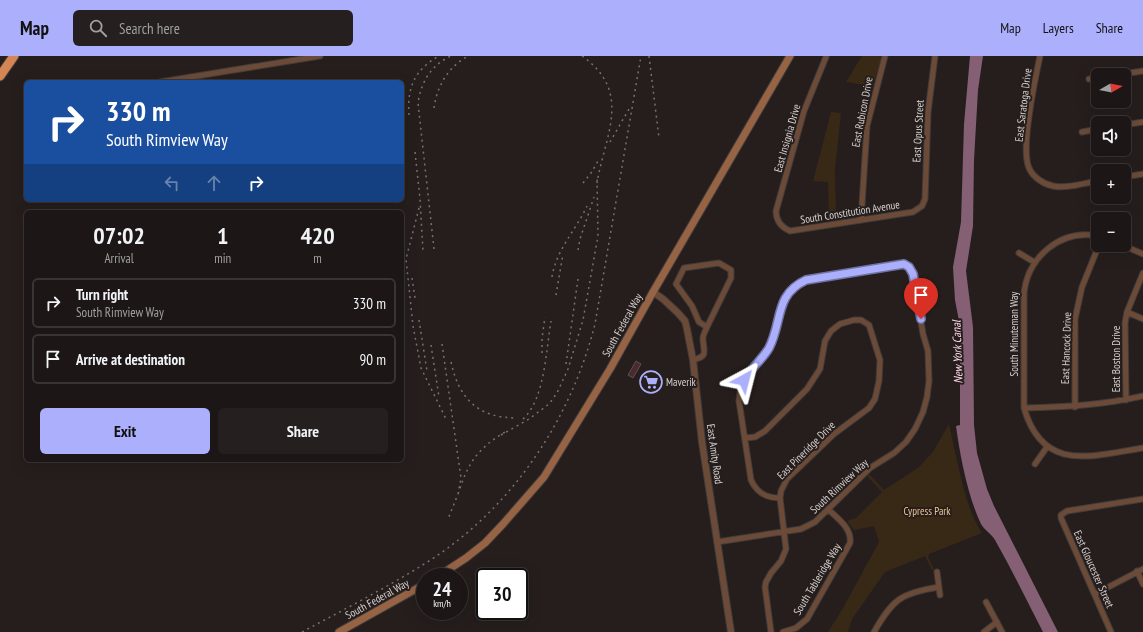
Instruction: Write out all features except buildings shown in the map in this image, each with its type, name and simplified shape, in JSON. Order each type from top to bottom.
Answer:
[{"type":"highway","points":[[0,76],[14,56]]},
{"type":"main road","name":"South Federal Way","points":[[451,568],[485,543],[504,524],[544,477],[610,369],[790,56]]},
{"type":"main road","name":"South Federal Way","points":[[339,632],[416,589]]},
{"type":"street","points":[[172,80],[320,56]]},
{"type":"street","name":"East Insignia Drive","points":[[781,226],[776,217],[776,211],[804,112],[826,56]]},
{"type":"street","name":"East Rubicon Drive","points":[[861,220],[867,126],[885,56]]},
{"type":"street","name":"East Opus Street","points":[[922,206],[925,199],[928,112],[935,56]]},
{"type":"street","name":"East Saratoga Drive","points":[[1040,56],[1032,98],[1027,138],[1027,157],[1029,168],[1036,178],[1044,184],[1061,187],[1091,182]]},
{"type":"street","points":[[1131,73],[1143,71]]},
{"type":"street","points":[[1131,124],[1143,122]]},
{"type":"street","points":[[1082,132],[1091,130]]},
{"type":"street","points":[[1131,176],[1143,174]]},
{"type":"street","name":"South Constitution Avenue","points":[[781,226],[790,231],[794,231],[913,212],[922,206]]},
{"type":"street","name":"South Minuteman Way","points":[[1047,447],[1038,439],[1029,424],[1024,408],[1025,282],[1034,262],[1042,253],[1062,240],[1082,235],[1091,236]]},
{"type":"street","points":[[1131,249],[1143,254]]},
{"type":"street","name":"East Hancock Drive","points":[[1075,407],[1075,319],[1082,287],[1096,252]]},
{"type":"street","points":[[1019,253],[1034,262]]},
{"type":"street","points":[[693,360],[702,358],[704,354],[705,350],[703,340],[707,328],[731,278],[731,270],[719,263],[684,268],[676,284],[692,306],[699,322],[707,328]]},
{"type":"street","name":"South Rimview Way","points":[[717,542],[801,528],[815,522],[870,468],[894,453],[906,442],[915,429],[923,412],[927,397],[928,357],[913,274],[909,267],[904,264],[898,264],[813,278],[801,282],[791,289],[782,302],[770,346],[747,374],[741,386],[740,401],[745,438]]},
{"type":"street","name":"East Boston Drive","points":[[1126,400],[1125,323],[1127,312],[1143,273]]},
{"type":"street","name":"East Amity Road","points":[[653,292],[678,312],[684,321],[693,360],[702,442],[730,632]]},
{"type":"street","points":[[1127,312],[1143,318]]},
{"type":"street","name":"East Pineridge Drive","points":[[745,438],[755,437],[765,431],[812,383],[820,369],[825,341],[831,332],[840,324],[861,320],[865,321],[871,329],[880,360],[879,381],[875,399],[869,408],[834,434],[787,479],[784,484],[780,498],[786,549],[784,556],[768,577],[765,587],[771,632]]},
{"type":"street","points":[[1024,408],[1075,407],[1126,400],[1143,396]]},
{"type":"street","points":[[745,438],[751,480],[755,488],[768,497],[780,498]]},
{"type":"street","points":[[1035,464],[1047,447],[1064,454],[1077,457],[1143,448]]},
{"type":"street","name":"East Gloucester Street","points":[[1111,632],[1076,550],[1061,521],[1062,515],[1066,511],[1143,499]]},
{"type":"street","name":"South Tableridge Way","points":[[783,632],[796,628],[807,619],[850,543],[851,536],[849,531],[828,509]]},
{"type":"street","points":[[1095,594],[1143,569]]},
{"type":"street","points":[[1137,571],[1143,584]]},
{"type":"street","points":[[936,572],[940,595]]},
{"type":"street","points":[[874,632],[896,600],[916,591],[939,587]]},
{"type":"street","points":[[986,602],[1002,632]]},
{"type":"street","points":[[984,632],[997,622]]},
{"type":"green space","points":[[862,56],[882,56],[873,86],[846,82]]},
{"type":"green space","points":[[831,112],[841,113],[835,170],[836,218],[829,219],[828,182],[813,181]]},
{"type":"green space","name":"Cypress Park","points":[[949,424],[966,496],[976,523],[982,533],[929,554],[928,557],[934,569],[932,570],[925,556],[885,572],[852,619],[848,632],[828,632],[842,610],[879,542],[874,526],[854,530],[847,521],[856,518],[882,492],[867,476],[869,474],[884,490],[918,468],[933,452]]},
{"type":"shaded area","points":[[970,56],[983,56],[978,90],[974,160],[973,226],[966,271],[973,327],[974,425],[977,453],[987,489],[994,506],[1058,632],[1043,632],[995,540],[981,524],[968,489],[956,426],[960,425],[960,326],[955,300],[953,267],[961,222],[964,124]]},
{"type":"railway","points":[[409,115],[409,96],[414,81],[423,67],[439,56]]},
{"type":"railway","points":[[434,249],[418,103],[419,95],[428,75],[438,64],[451,56]]},
{"type":"railway","points":[[434,108],[438,92],[449,71],[468,56]]},
{"type":"railway","points":[[582,56],[598,70],[607,84],[611,99],[612,115],[597,183]]},
{"type":"railway","points":[[302,632],[398,580],[429,561],[459,539],[487,515],[512,487],[534,458],[554,426],[571,394],[595,324],[641,56]]},
{"type":"railway","points":[[649,56],[659,138]]},
{"type":"railway","points":[[610,142],[629,109]]},
{"type":"railway","points":[[415,152],[423,251]]},
{"type":"railway","points":[[583,183],[598,161]]},
{"type":"railway","points":[[501,435],[529,419],[549,404],[557,393],[568,369],[583,320],[598,236],[597,178]]},
{"type":"railway","points":[[578,250],[580,239],[594,197]]},
{"type":"railway","points":[[552,277],[554,267],[562,249],[587,206]]},
{"type":"railway","points":[[419,208],[406,259],[413,326],[421,368],[447,421]]},
{"type":"railway","points":[[556,295],[563,254]]},
{"type":"railway","points":[[412,278],[415,298]]},
{"type":"railway","points":[[566,364],[578,279]]},
{"type":"railway","points":[[542,353],[542,338],[545,317]]},
{"type":"railway","points":[[419,320],[427,371]]},
{"type":"railway","points":[[523,419],[536,399],[540,387],[546,359],[551,321]]},
{"type":"railway","points":[[442,344],[461,478],[458,494],[448,519]]},
{"type":"railway","points":[[431,345],[439,397]]},
{"type":"railway","points":[[451,362],[459,386],[472,404],[491,414],[517,418]]},
{"type":"railway","points":[[458,494],[470,465],[480,451],[487,444],[505,432]]},
{"type":"place","name":"Maverik","points":[[651,382]]},
{"type":"route","points":[[744,380],[750,370],[770,346],[785,296],[796,285],[806,280],[904,264],[912,270],[921,319]]},
{"type":"water label","name":"New York Canal","points":[[957,352]]}]
